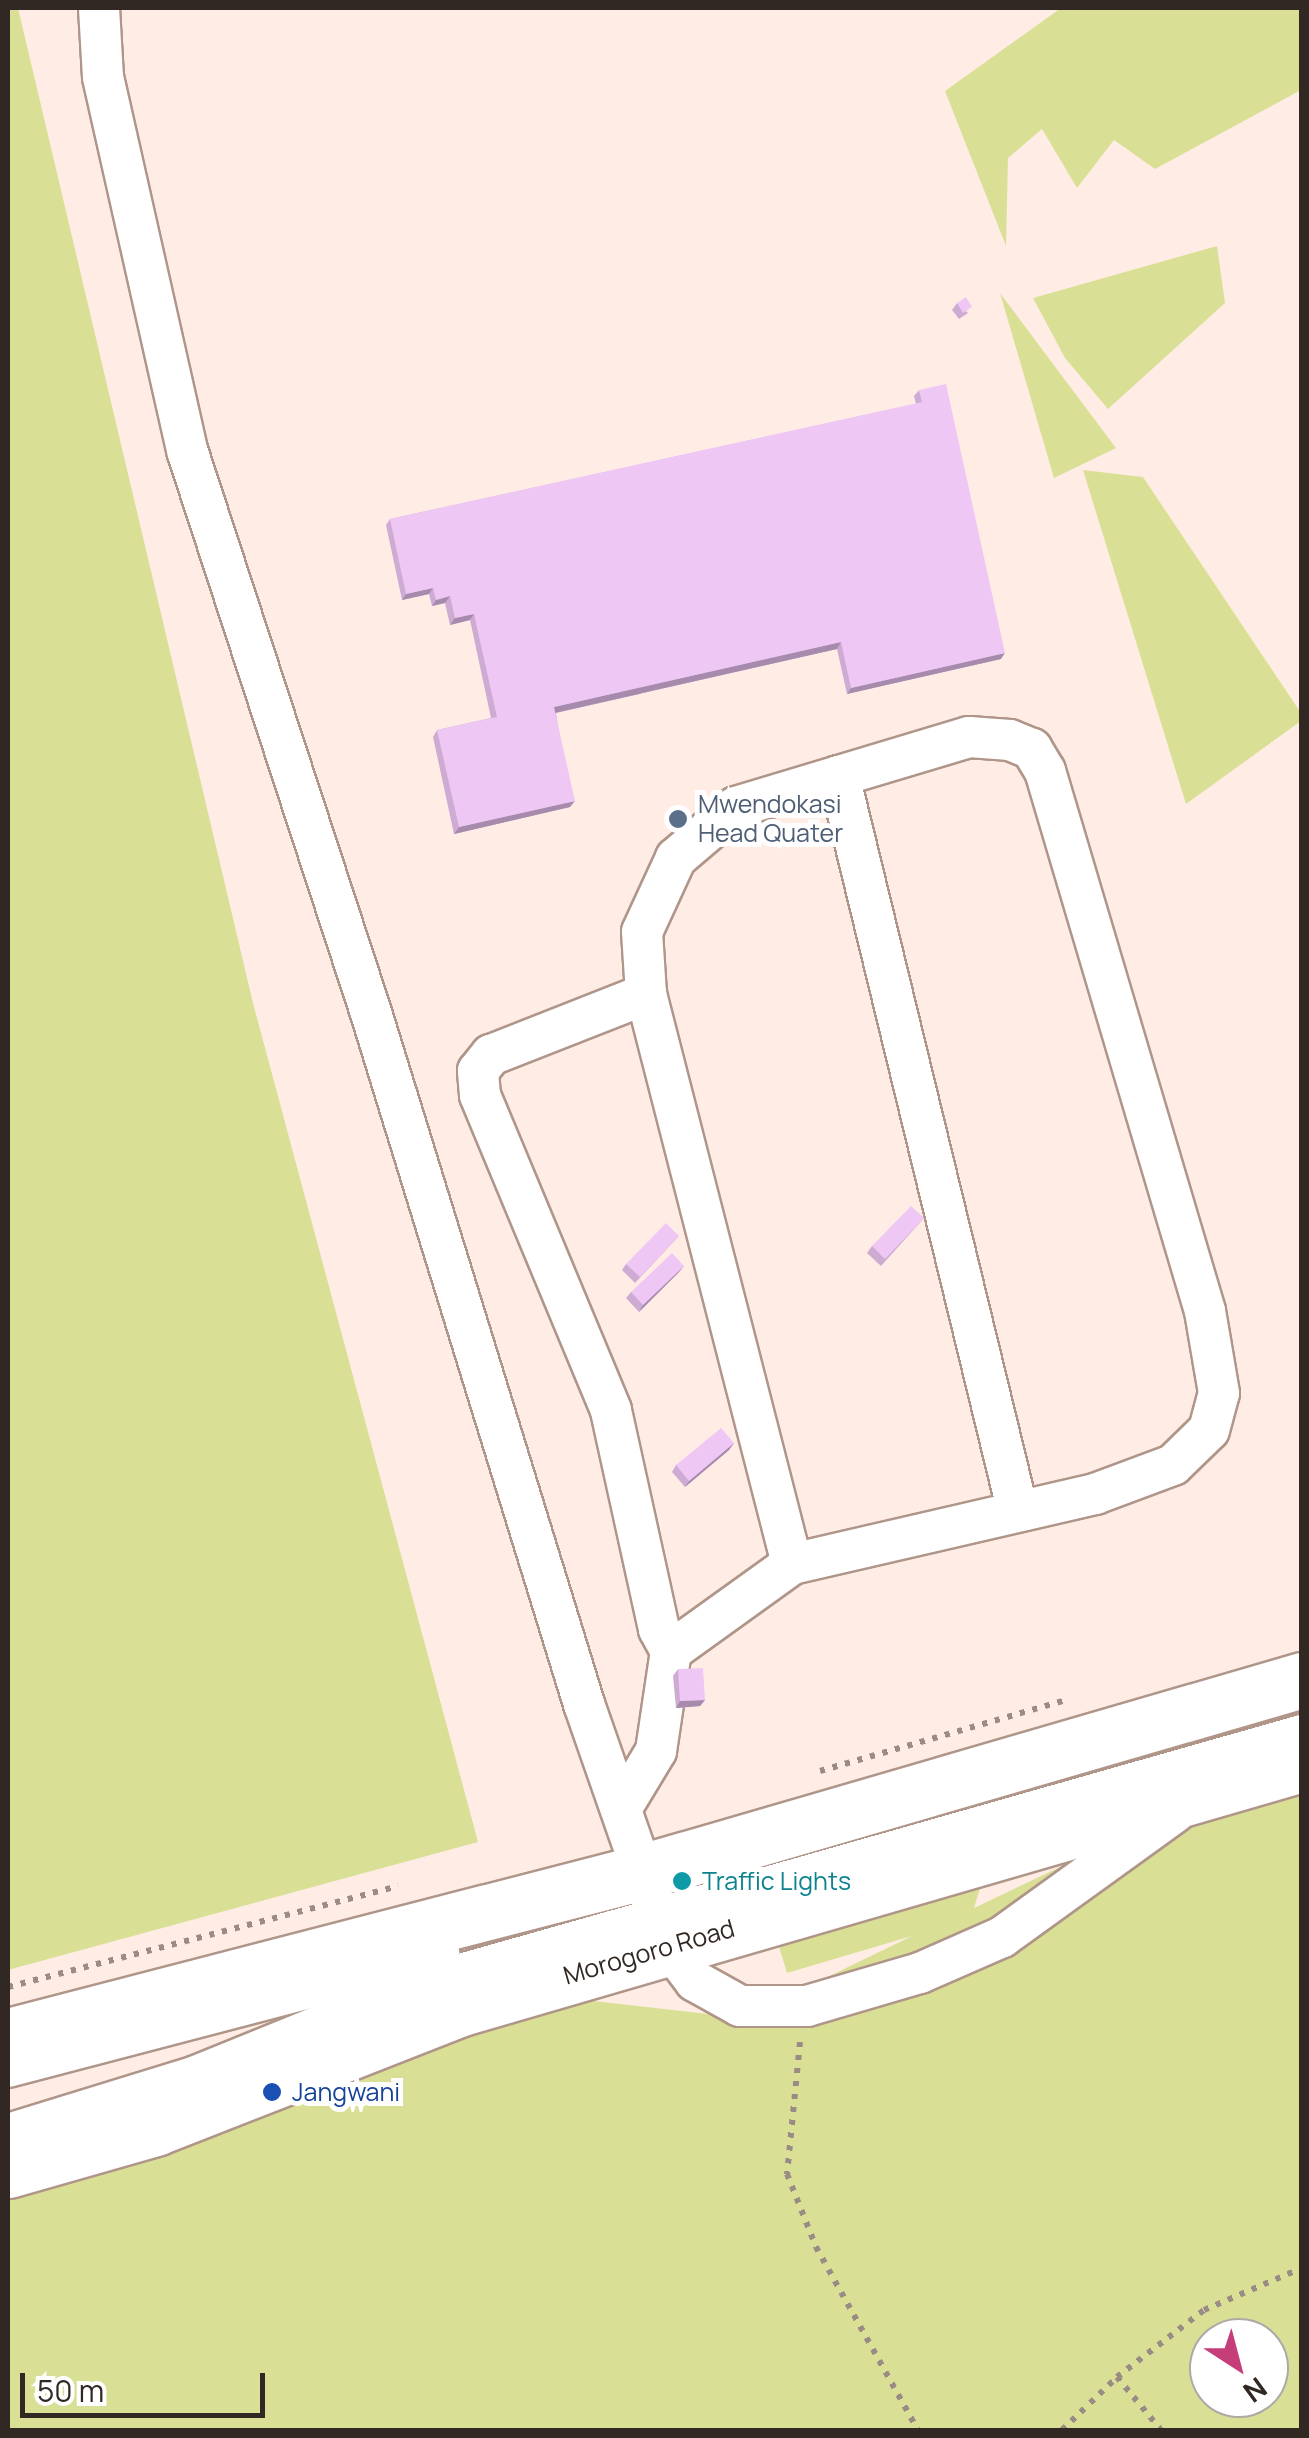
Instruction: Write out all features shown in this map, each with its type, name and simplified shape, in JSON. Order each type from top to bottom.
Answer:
[{"type":"highway","name":"Morogoro Road","points":[[8,2170],[155,2128],[461,2008],[656,1908],[1302,1680]]},
{"type":"highway","name":"Morogoro Road","points":[[8,2036],[656,1908],[1211,1789],[1302,1764]]},
{"type":"street","points":[[99,8],[103,76],[188,453],[621,1809],[656,1908],[695,1981],[740,2006],[807,2006],[920,1973],[1002,1937],[1211,1789]]},
{"type":"street","points":[[671,1652],[792,1564],[1018,1512],[1173,1465],[1209,1430],[1219,1393],[1205,1312],[1051,790],[1032,749],[968,738],[736,806],[676,858],[642,932],[646,994],[792,1564]]},
{"type":"street","points":[[840,776],[1018,1512]]},
{"type":"street","points":[[621,1809],[656,1751],[671,1652],[659,1629],[611,1410],[480,1096],[478,1071],[490,1055],[646,994]]},
{"type":"street","name":"Morogoro Road","points":[[8,2134],[196,2076],[415,1987],[656,1908],[1302,1708]]},
{"type":"street","name":"Morogoro Road","points":[[8,2067],[656,1908],[1302,1734]]},
{"type":"path","points":[[807,2006],[789,2107],[787,2174],[816,2247],[918,2430]]},
{"type":"path","points":[[1062,2430],[1117,2376],[1204,2310],[1302,2268]]},
{"type":"path","points":[[1117,2376],[1161,2430]]},
{"type":"green space","points":[[8,8],[18,8],[253,1003],[478,1842],[8,1970]]},
{"type":"green space","points":[[1061,8],[1301,8],[1301,90],[1155,169],[1114,140],[1077,188],[1042,129],[1008,158],[1006,246],[945,91]]},
{"type":"green space","points":[[1217,246],[1225,303],[1108,409],[1065,358],[1033,298]]},
{"type":"green space","points":[[1000,293],[1116,448],[1054,478]]},
{"type":"green space","points":[[1083,470],[1143,477],[1301,713],[1301,721],[1186,804]]},
{"type":"green space","points":[[1301,1768],[1301,2430],[8,2430],[8,2198],[515,1992],[743,2018],[912,1936],[787,1973],[773,1927],[985,1872],[974,1908],[1238,1782]]},
{"type":"building","points":[[966,297],[972,307],[963,313],[957,303]]},
{"type":"building","points":[[946,384],[1005,653],[851,688],[841,642],[554,707],[575,801],[459,827],[437,730],[497,717],[474,614],[455,618],[450,596],[436,600],[433,588],[406,594],[390,519],[922,402],[919,390]]},
{"type":"building","points":[[911,1206],[924,1218],[885,1259],[872,1246]]},
{"type":"building","points":[[666,1223],[679,1236],[640,1277],[626,1264]]},
{"type":"building","points":[[672,1253],[684,1266],[643,1305],[631,1292]]},
{"type":"building","points":[[721,1428],[734,1443],[689,1481],[676,1465]]},
{"type":"building","points":[[703,1668],[705,1700],[680,1701],[678,1669]]},
{"type":"place","name":"Mwendokasi Head Quater","points":[[678,819]]},
{"type":"place","name":"Traffic Lights","points":[[682,1881]]},
{"type":"place","name":"Jangwani","points":[[272,2092]]}]
